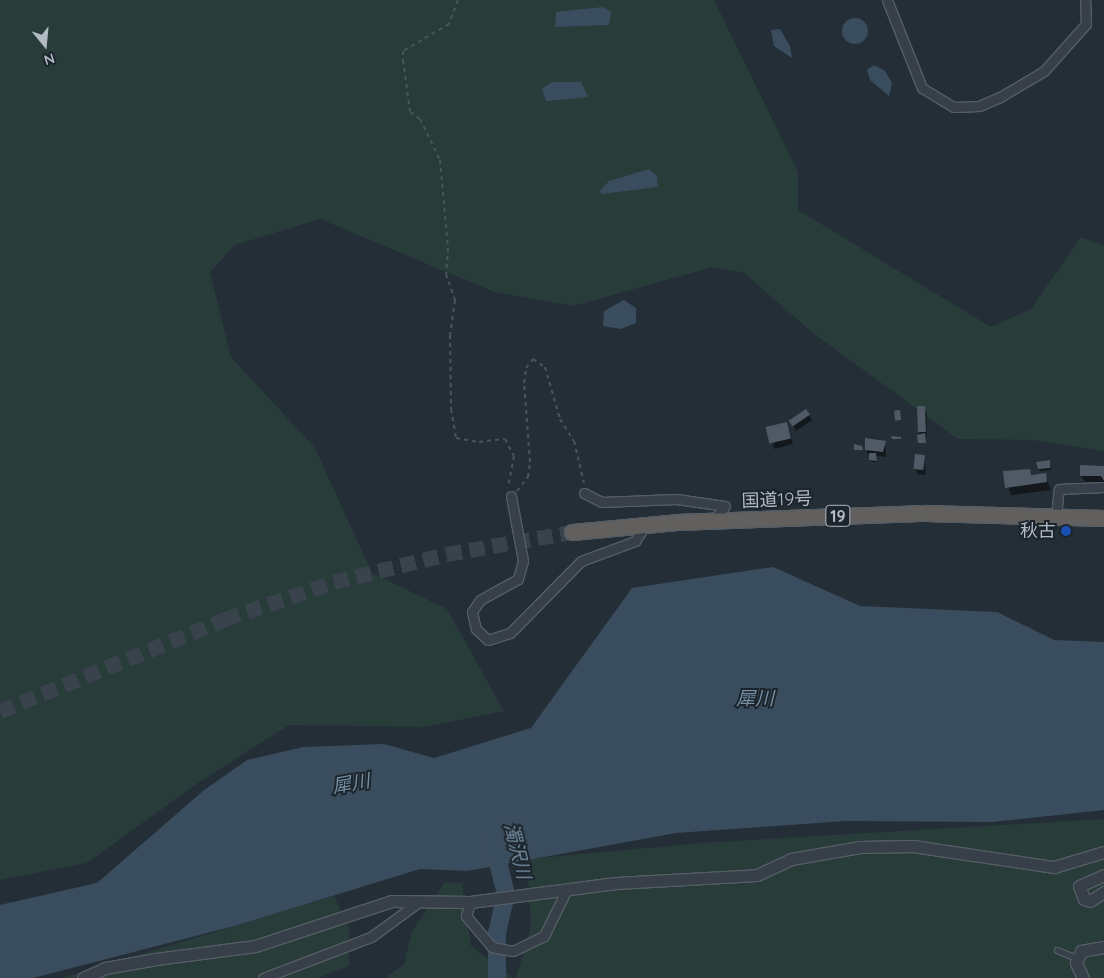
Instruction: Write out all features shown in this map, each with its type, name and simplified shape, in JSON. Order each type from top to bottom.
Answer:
[{"type":"highway","name":"国道19号","points":[[572,532],[646,524],[713,520],[935,513],[1104,518]]},
{"type":"street","points":[[887,0],[918,81],[930,96],[954,106],[979,106],[1000,97],[1044,71],[1086,24],[1085,0]]},
{"type":"street","points":[[1056,516],[1059,489],[1104,487]]},
{"type":"street","points":[[584,493],[602,502],[676,499],[725,506],[713,520]]},
{"type":"street","points":[[511,496],[524,561],[518,579],[480,600],[472,612],[476,629],[488,640],[510,633],[581,561],[635,542],[646,524]]},
{"type":"street","points":[[83,978],[105,968],[156,959],[255,946],[392,901],[470,902],[534,892],[566,891],[616,883],[757,875],[791,859],[860,847],[913,846],[1054,867],[1104,852]]},
{"type":"street","points":[[1104,875],[1079,886],[1084,899],[1090,901],[1104,892]]},
{"type":"street","points":[[470,902],[466,916],[492,947],[513,951],[544,936],[566,891]]},
{"type":"street","points":[[263,978],[371,936],[420,901]]},
{"type":"street","points":[[1083,978],[1078,959],[1081,951],[1104,947]]},
{"type":"lane","points":[[1057,950],[1078,959]]},
{"type":"path","points":[[458,0],[449,24],[404,51],[403,60],[410,112],[420,120],[440,160],[448,248],[446,274],[456,300],[450,336],[451,409],[456,438],[479,442],[505,439],[512,445],[511,496]]},
{"type":"path","points":[[511,496],[528,477],[530,462],[524,383],[526,368],[533,359],[542,362],[560,419],[574,441],[584,493]]},
{"type":"green space","points":[[0,0],[714,0],[798,172],[798,210],[991,327],[1031,309],[1081,237],[1104,246],[1104,451],[1033,440],[958,439],[813,333],[744,273],[713,267],[573,306],[494,292],[320,219],[235,245],[210,272],[231,357],[315,448],[372,573],[447,609],[504,711],[425,727],[289,725],[198,783],[87,863],[0,880]]},
{"type":"green space","points":[[1104,819],[1104,978],[516,978],[531,927],[527,859],[701,843]]},
{"type":"green space","points":[[445,882],[462,883],[471,946],[513,978],[385,978],[404,964],[412,931]]},
{"type":"green space","points":[[334,896],[349,927],[349,966],[318,978],[62,978]]},
{"type":"water","points":[[603,7],[611,12],[609,25],[555,27],[556,12]]},
{"type":"water","points":[[855,18],[864,22],[868,31],[864,40],[855,44],[846,40],[842,31],[846,22]]},
{"type":"water","points":[[780,29],[790,46],[792,58],[774,46],[771,30]]},
{"type":"water","points":[[874,65],[885,71],[892,83],[889,96],[870,80],[867,70]]},
{"type":"water","points":[[552,82],[581,82],[588,97],[546,101],[542,89]]},
{"type":"water","points":[[649,169],[657,176],[658,187],[602,194],[600,191],[609,181]]},
{"type":"water","points":[[624,300],[636,308],[636,323],[621,329],[603,326],[604,311]]},
{"type":"water","name":"犀川","points":[[773,567],[860,606],[997,612],[1054,640],[1104,642],[1104,810],[992,822],[846,821],[676,833],[467,871],[420,869],[238,925],[33,978],[0,978],[0,905],[97,883],[203,791],[247,760],[303,747],[384,744],[434,758],[531,728],[632,588]]},
{"type":"building","points":[[917,406],[925,406],[926,432],[918,432]]},
{"type":"building","points":[[806,409],[810,415],[793,427],[789,421]]},
{"type":"building","points":[[900,410],[901,420],[895,421],[894,411]]},
{"type":"building","points":[[787,422],[791,439],[769,444],[766,427]]},
{"type":"building","points":[[925,433],[926,443],[918,443],[917,435]]},
{"type":"building","points":[[891,436],[901,437],[901,439],[892,439]]},
{"type":"building","points":[[865,438],[886,441],[883,452],[865,450]]},
{"type":"building","points":[[854,444],[862,446],[863,450],[854,450]]},
{"type":"building","points":[[869,453],[876,453],[877,461],[869,460]]},
{"type":"building","points":[[915,454],[925,455],[923,470],[913,469]]},
{"type":"building","points":[[1050,460],[1050,468],[1038,469],[1036,462]]},
{"type":"building","points":[[1080,465],[1104,466],[1104,481],[1101,476],[1080,476]]},
{"type":"building","points":[[1030,469],[1031,475],[1046,473],[1047,482],[1005,488],[1003,471]]},
{"type":"waterway","name":"濁沢川","points":[[493,843],[506,894],[497,932],[497,978]]},
{"type":"tunnel","points":[[0,711],[225,619],[334,582],[447,554],[572,532]]},
{"type":"place","name":"秋古","points":[[1066,531]]}]
